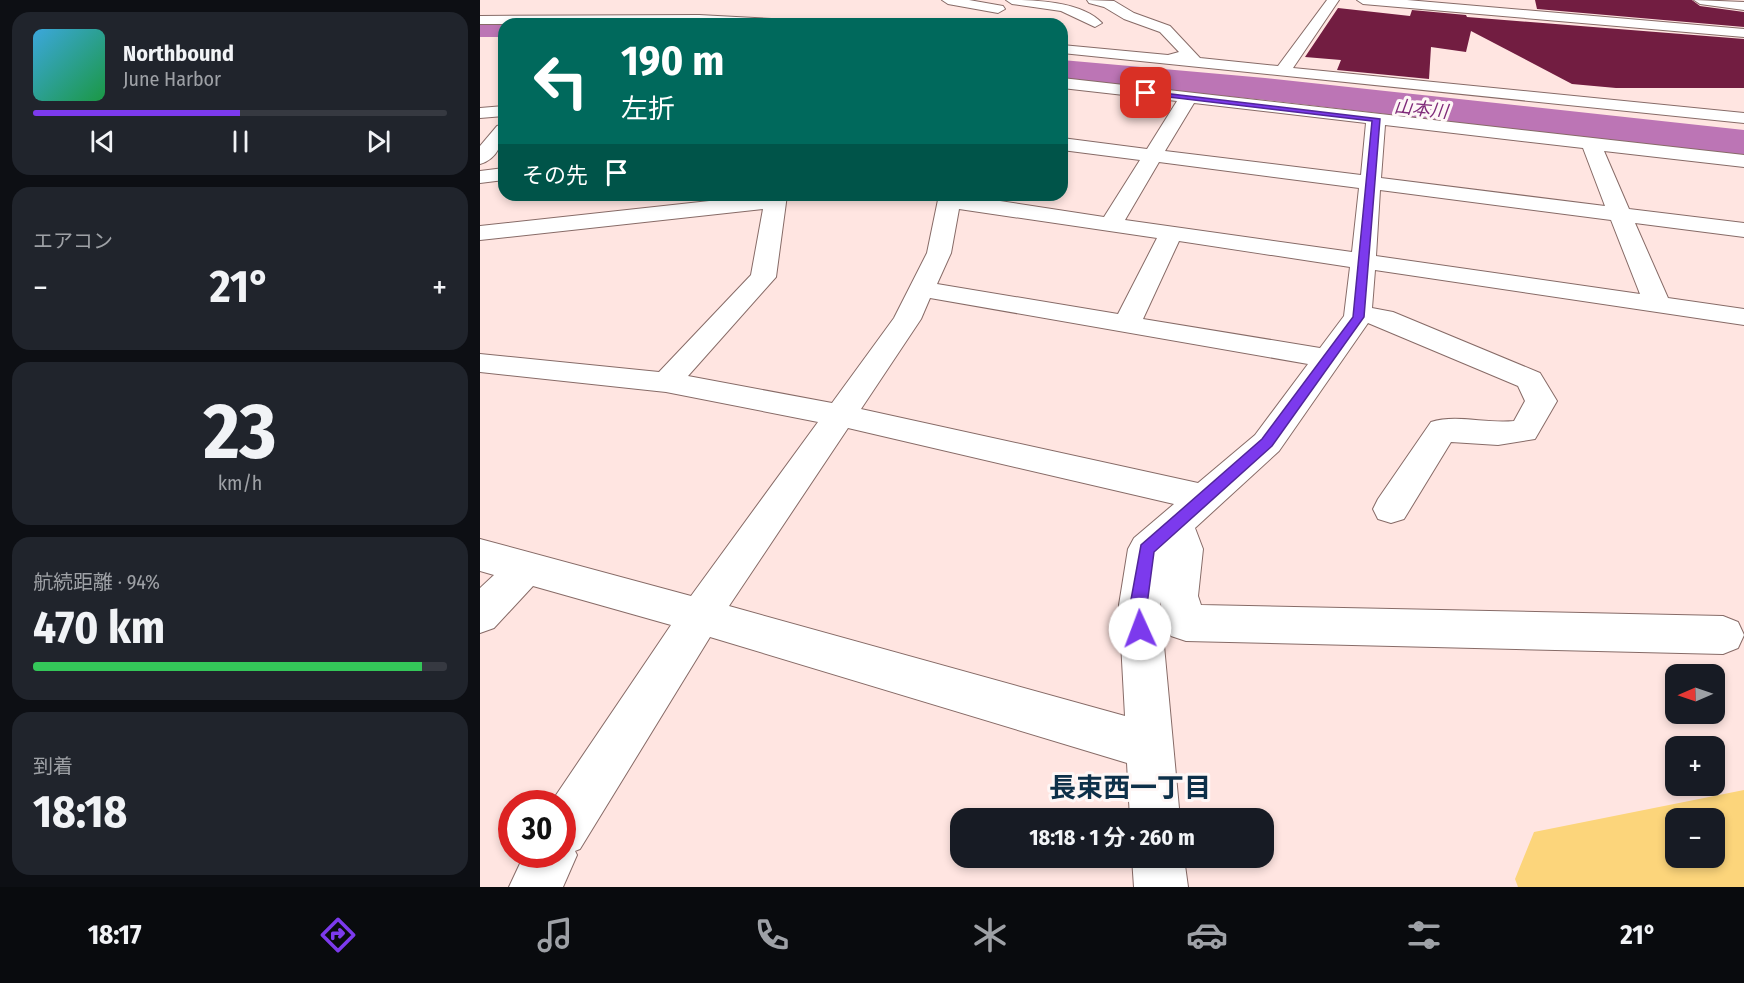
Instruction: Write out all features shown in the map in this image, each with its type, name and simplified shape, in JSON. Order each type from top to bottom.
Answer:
[{"type":"street","points":[[948,0],[998,9]]},
{"type":"street","points":[[984,18],[1012,0],[1064,9],[1095,24]]},
{"type":"street","points":[[1093,0],[1109,4],[1129,16],[1165,29],[1193,58],[1150,53],[1146,58]]},
{"type":"street","points":[[1282,72],[1334,0]]},
{"type":"street","points":[[1363,0],[1418,2],[1744,33]]},
{"type":"street","points":[[1700,0],[1744,6]]},
{"type":"street","points":[[542,18],[585,6]]},
{"type":"street","points":[[480,20],[498,20]]},
{"type":"street","points":[[480,35],[498,30]]},
{"type":"street","points":[[1068,50],[1744,118]]},
{"type":"street","points":[[1068,84],[1744,161]]},
{"type":"street","points":[[1111,224],[1188,98]]},
{"type":"street","points":[[480,113],[498,112]]},
{"type":"street","points":[[1154,808],[1138,605],[1147,549],[1267,443],[1358,317],[1376,119]]},
{"type":"street","points":[[480,158],[498,137]]},
{"type":"street","points":[[1590,144],[1657,304]]},
{"type":"street","points":[[1068,145],[1744,230]]},
{"type":"street","points":[[480,177],[498,175]]},
{"type":"street","points":[[480,233],[750,201]]},
{"type":"street","points":[[666,382],[763,277],[775,201]]},
{"type":"street","points":[[576,809],[700,616],[907,319],[939,253],[949,201]]},
{"type":"street","points":[[969,201],[1744,317]]},
{"type":"street","points":[[1126,324],[1171,233]]},
{"type":"street","points":[[921,289],[1329,359]]},
{"type":"street","points":[[1359,313],[1383,318],[1529,380],[1541,401],[1524,431],[1498,434],[1442,430],[1391,509]]},
{"type":"street","points":[[480,363],[666,382],[840,415],[1205,498]]},
{"type":"street","points":[[1175,524],[1184,549],[1178,596],[1186,623],[1723,635]]},
{"type":"street","points":[[480,555],[700,616],[1150,747]]},
{"type":"street","points":[[480,615],[526,568]]},
{"type":"street","points":[[536,887],[545,868]]},
{"type":"street","points":[[1159,868],[1161,887]]},
{"type":"shaded area","points":[[1744,790],[1744,887],[1518,887],[1515,879],[1534,832],[1714,796],[1725,796],[1725,794]]},
{"type":"building","points":[[1535,0],[1692,0],[1700,6],[1744,12],[1744,27],[1537,9]]},
{"type":"building","points":[[1338,8],[1410,16],[1412,10],[1466,15],[1467,17],[1744,39],[1744,88],[1616,88],[1572,84],[1471,31],[1466,52],[1431,47],[1429,79],[1337,70],[1341,60],[1305,57]]},
{"type":"waterway","name":"山本川","points":[[480,28],[498,28]]},
{"type":"waterway","name":"山本川","points":[[1068,71],[1265,89],[1744,143]]},
{"type":"district","name":"長束西一丁目","points":[[1130,788]]},
{"type":"route","points":[[1140,629],[1138,605],[1147,549],[1267,443],[1358,317],[1376,119],[1146,93]]}]
